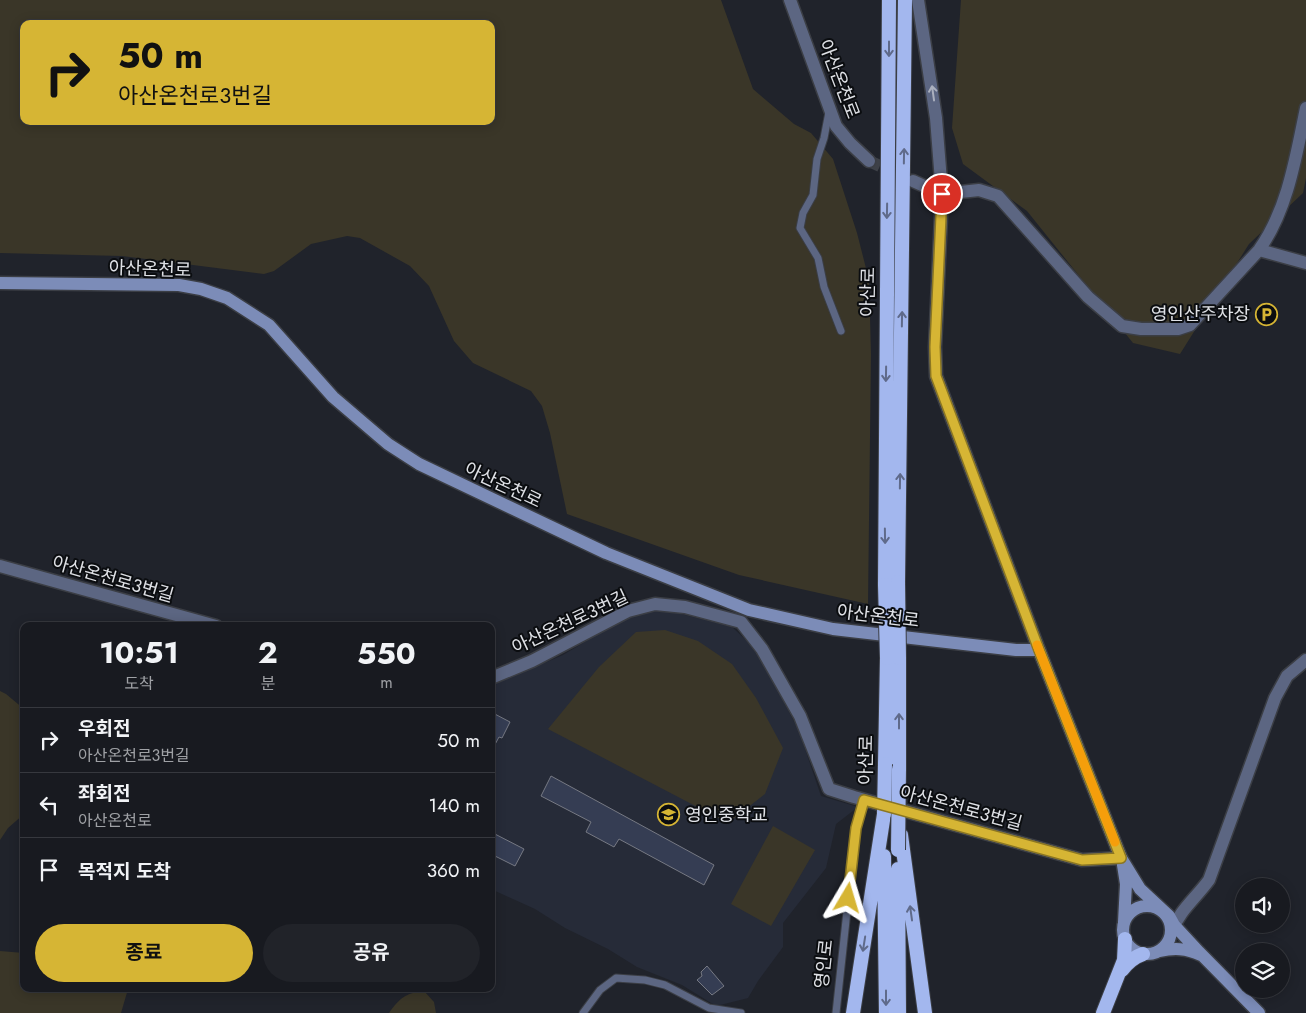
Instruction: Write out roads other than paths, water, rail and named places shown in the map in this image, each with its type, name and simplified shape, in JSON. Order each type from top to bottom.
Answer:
[{"type":"highway","name":"아산로","points":[[889,0],[885,514],[892,584]]},
{"type":"highway","name":"아산로","points":[[892,584],[905,0]]},
{"type":"highway","points":[[892,584],[893,658]]},
{"type":"highway","name":"아산로","points":[[886,1013],[881,844],[893,658]]},
{"type":"highway","name":"아산로","points":[[893,658],[899,770],[898,816],[901,852],[899,1013]]},
{"type":"highway","points":[[853,1013],[881,844]]},
{"type":"highway","points":[[901,852],[925,1013]]},
{"type":"highway","points":[[1104,1013],[1124,960],[1125,939]]},
{"type":"highway","points":[[1119,975],[1126,964],[1143,954]]},
{"type":"main road","name":"아산온천로","points":[[0,283],[180,285],[201,289],[226,298],[269,326],[333,397],[388,444],[419,464],[606,553],[749,610],[833,629],[1016,650],[1039,650]]},
{"type":"main road","points":[[1039,650],[1121,858],[1140,889],[1163,911],[1173,929],[1203,956],[1259,1013]]},
{"type":"main road","points":[[1121,858],[1126,884],[1124,932],[1125,939],[1130,946],[1143,954],[1180,948],[1192,950],[1203,956]]},
{"type":"main road","points":[[1124,924],[1127,916],[1140,907],[1156,907],[1163,911]]},
{"type":"main road","points":[[1159,951],[1170,940],[1173,929]]},
{"type":"street","name":"아산온천로","points":[[790,0],[836,126],[869,161]]},
{"type":"street","points":[[918,0],[936,118],[942,194],[935,347],[936,376],[1039,650]]},
{"type":"street","points":[[913,181],[942,194],[979,190],[998,196],[1088,297],[1122,326],[1141,329],[1178,329],[1190,325],[1259,250],[1269,236],[1292,174],[1306,108]]},
{"type":"street","points":[[1259,250],[1306,263]]},
{"type":"street","name":"아산온천로3번길","points":[[0,566],[202,622]]},
{"type":"street","name":"아산온천로3번길","points":[[495,676],[532,661],[628,611],[655,604],[685,607],[741,622],[762,649],[800,716],[829,789],[1082,860],[1121,858]]},
{"type":"street","points":[[741,622],[749,610]]},
{"type":"street","points":[[1173,929],[1185,907],[1197,897],[1209,880],[1275,698],[1287,676],[1306,660]]},
{"type":"street","points":[[1163,911],[1185,907]]},
{"type":"lane","points":[[830,109],[817,159],[813,195],[803,213],[800,228],[818,258],[824,286],[841,331]]},
{"type":"lane","name":"영인로","points":[[836,1013],[856,828],[864,800]]},
{"type":"lane","points":[[583,1013],[600,990],[616,978],[658,983],[680,992],[709,1008],[741,1013]]},
{"type":"tunnel","points":[[869,161],[911,180]]},
{"type":"place","name":"영인산주차장","points":[[1266,314]]},
{"type":"place","name":"영인중학교","points":[[669,815]]}]
